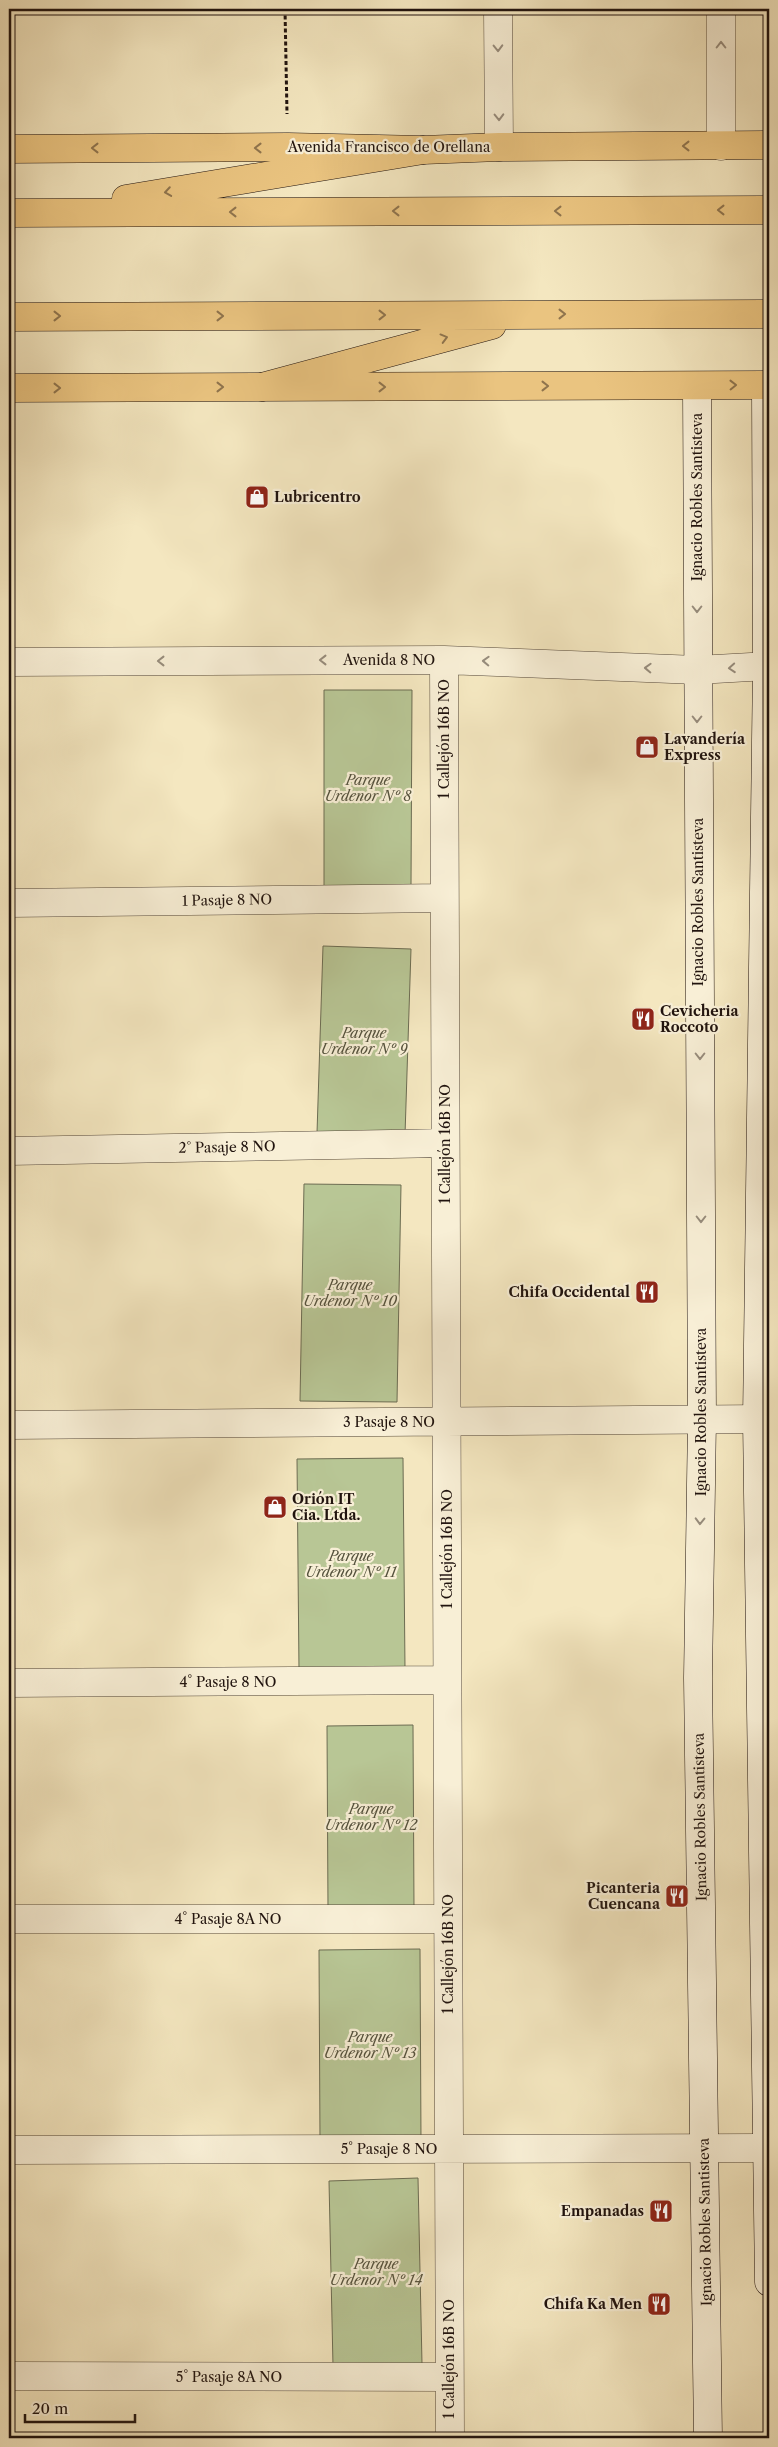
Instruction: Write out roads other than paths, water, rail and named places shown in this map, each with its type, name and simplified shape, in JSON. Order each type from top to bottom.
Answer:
[{"type":"main road","name":"Avenida Francisco de Orellana","points":[[9,148],[288,147],[423,150],[499,147],[769,145]]},
{"type":"main road","points":[[44,213],[423,150]]},
{"type":"main road","points":[[9,213],[769,210]]},
{"type":"main road","points":[[262,387],[529,314]]},
{"type":"main road","points":[[9,317],[769,314]]},
{"type":"main road","points":[[9,388],[768,385]]},
{"type":"street","points":[[498,9],[499,147]]},
{"type":"street","points":[[721,9],[721,146]]},
{"type":"street","points":[[768,385],[763,1420],[769,2282]]},
{"type":"street","name":"Ignacio Robles Santisteva","points":[[697,386],[702,1420],[698,1678],[708,2438]]},
{"type":"street","name":"Avenida 8 NO","points":[[9,662],[444,660],[697,670],[768,666]]},
{"type":"street","name":"1 Callejón 16B NO","points":[[444,660],[450,2438]]},
{"type":"street","name":"1 Pasaje 8 NO","points":[[9,903],[444,898]]},
{"type":"street","name":"2° Pasaje 8 NO","points":[[9,1151],[445,1143]]},
{"type":"street","name":"3 Pasaje 8 NO","points":[[9,1425],[763,1420]]},
{"type":"street","name":"4° Pasaje 8 NO","points":[[9,1683],[447,1680]]},
{"type":"street","name":"4° Pasaje 8A NO","points":[[9,1919],[448,1919]]},
{"type":"street","name":"5° Pasaje 8 NO","points":[[9,2150],[768,2148]]},
{"type":"street","name":"5° Pasaje 8A NO","points":[[9,2376],[450,2377]]},
{"type":"place","name":"Lubricentro","points":[[257,497]]},
{"type":"place","name":"Lavandería Express","points":[[647,747]]},
{"type":"place","name":"Cevicheria Roccoto","points":[[643,1019]]},
{"type":"place","name":"Chifa Occidental","points":[[647,1292]]},
{"type":"place","name":"Orión IT Cia. Ltda.","points":[[275,1507]]},
{"type":"place","name":"Picanteria Cuencana","points":[[677,1896]]},
{"type":"place","name":"Empanadas","points":[[661,2211]]},
{"type":"place","name":"Chifa Ka Men","points":[[659,2304]]},
{"type":"park label","name":"Parque Urdenor Nº 8","points":[[368,788]]},
{"type":"park label","name":"Parque Urdenor Nº 9","points":[[364,1042]]},
{"type":"park label","name":"Parque Urdenor Nº 10","points":[[350,1294]]},
{"type":"park label","name":"Parque Urdenor Nº 11","points":[[351,1564]]},
{"type":"park label","name":"Parque Urdenor Nº 12","points":[[371,1818]]},
{"type":"park label","name":"Parque Urdenor Nº 13","points":[[370,2046]]},
{"type":"park label","name":"Parque Urdenor Nº 14","points":[[376,2272]]}]
